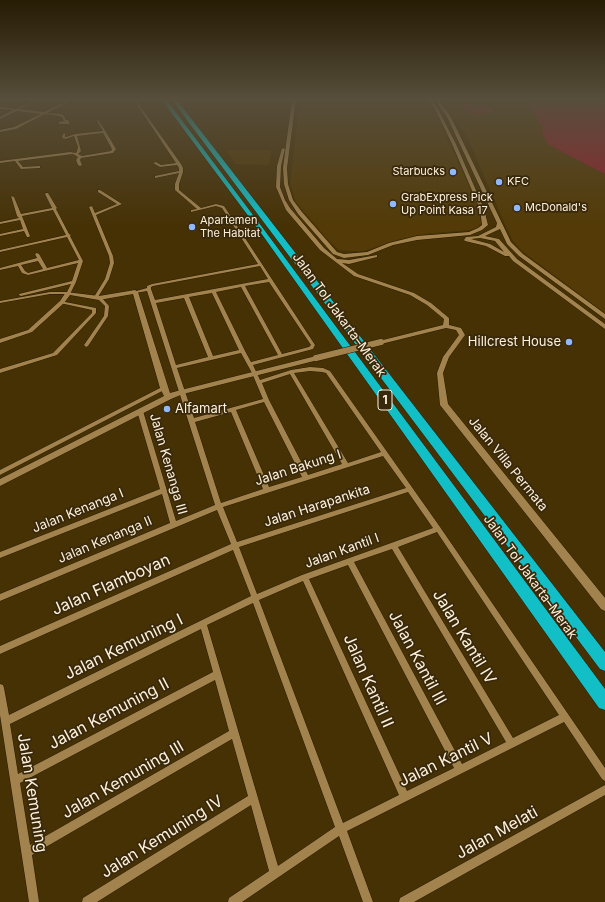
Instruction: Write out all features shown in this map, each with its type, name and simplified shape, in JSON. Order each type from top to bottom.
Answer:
[{"type":"highway","name":"Jalan Tol Jakarta–Merak","points":[[195,141],[263,232],[605,702]]},
{"type":"highway","name":"Jalan Tol Jakarta–Merak","points":[[205,141],[605,664]]},
{"type":"street","points":[[76,154],[79,151],[77,141]]},
{"type":"street","points":[[0,162],[70,153],[80,156],[113,151],[114,149],[109,141]]},
{"type":"street","points":[[162,141],[178,164],[181,172],[177,190],[200,209]]},
{"type":"street","points":[[284,141],[278,187],[285,205],[322,249],[334,260],[356,275],[412,294],[430,304],[447,322]]},
{"type":"street","points":[[288,141],[285,167],[286,184],[291,200],[300,213],[335,253],[344,256],[368,253],[391,244],[417,238],[478,236],[506,239]]},
{"type":"street","points":[[334,260],[349,262],[362,260],[413,243],[457,236],[476,231],[485,225],[482,209],[453,141]]},
{"type":"street","points":[[454,144],[457,141]]},
{"type":"street","points":[[461,141],[506,239],[512,247],[605,317]]},
{"type":"street","points":[[80,156],[78,160],[80,165]]},
{"type":"street","points":[[17,161],[22,168],[39,167]]},
{"type":"street","points":[[155,163],[160,166],[178,164]]},
{"type":"street","points":[[279,172],[285,167]]},
{"type":"street","points":[[156,177],[181,172]]},
{"type":"street","points":[[467,175],[481,187]]},
{"type":"street","points":[[94,214],[120,204],[99,190]]},
{"type":"street","points":[[0,341],[30,331],[62,302],[74,282],[81,261],[47,194]]},
{"type":"street","points":[[12,197],[28,236]]},
{"type":"street","points":[[192,211],[216,205],[223,207],[313,345],[311,348],[250,364]]},
{"type":"street","points":[[91,207],[111,256],[112,263],[100,297]]},
{"type":"street","points":[[0,223],[55,208]]},
{"type":"street","points":[[478,236],[498,228],[499,224]]},
{"type":"street","points":[[0,235],[25,230]]},
{"type":"street","points":[[0,251],[69,236]]},
{"type":"street","points":[[457,236],[488,245],[499,250],[515,260],[605,327]]},
{"type":"street","points":[[495,239],[515,260]]},
{"type":"street","points":[[37,254],[45,269]]},
{"type":"street","points":[[1,269],[40,260]]},
{"type":"street","points":[[18,265],[25,274],[81,261]]},
{"type":"street","points":[[0,302],[50,293],[68,293],[100,297],[113,296],[149,289],[149,286],[152,285],[261,265]]},
{"type":"street","points":[[154,302],[271,280]]},
{"type":"street","points":[[20,294],[74,282]]},
{"type":"street","points":[[242,285],[281,356]]},
{"type":"street","points":[[149,289],[219,506],[255,598],[368,902]]},
{"type":"street","points":[[214,291],[242,351],[255,373],[266,400],[306,478]]},
{"type":"street","points":[[135,292],[168,397]]},
{"type":"street","points":[[186,296],[211,358]]},
{"type":"street","points":[[86,345],[106,316],[107,306],[100,297]]},
{"type":"street","points":[[0,371],[55,354],[94,313],[94,309],[62,302]]},
{"type":"street","name":"Jalan Villa Permata","points":[[0,483],[140,411],[181,392],[381,342],[447,322],[457,327],[462,335],[446,357],[440,373],[444,405],[605,606]]},
{"type":"street","points":[[175,367],[242,351]]},
{"type":"street","points":[[259,382],[291,372],[310,369],[328,372],[438,529],[605,776]]},
{"type":"street","points":[[291,372],[346,465]]},
{"type":"street","points":[[0,473],[164,388]]},
{"type":"street","points":[[191,421],[266,400]]},
{"type":"street","points":[[233,409],[267,490]]},
{"type":"street","name":"Jalan Kenanga III","points":[[140,411],[174,524]]},
{"type":"street","name":"Jalan Bakung I","points":[[219,506],[385,453]]},
{"type":"street","name":"Jalan Harapankita","points":[[234,546],[409,489]]},
{"type":"street","name":"Jalan Kenanga I","points":[[0,555],[164,490]]},
{"type":"street","name":"Jalan Kenanga II","points":[[0,598],[219,506]]},
{"type":"street","name":"Jalan Kantil I","points":[[255,598],[350,560],[438,529]]},
{"type":"street","name":"Jalan Kantil IV","points":[[393,545],[512,744]]},
{"type":"street","name":"Jalan Flamboyan","points":[[0,650],[234,546]]},
{"type":"street","name":"Jalan Kantil III","points":[[350,560],[460,770]]},
{"type":"street","name":"Jalan Kantil II","points":[[305,577],[405,797]]},
{"type":"street","name":"Jalan Kemuning I","points":[[6,722],[255,598]]},
{"type":"street","points":[[203,624],[275,873]]},
{"type":"street","name":"Jalan Kemuning II","points":[[15,781],[217,674]]},
{"type":"street","name":"Jalan Kemuning","points":[[0,688],[34,902]]},
{"type":"street","name":"Jalan Kantil V","points":[[233,902],[341,829],[565,717]]},
{"type":"street","name":"Jalan Kemuning III","points":[[26,853],[234,733]]},
{"type":"street","name":"Jalan Melati","points":[[404,902],[605,790]]},
{"type":"street","name":"Jalan Kemuning IV","points":[[87,902],[253,798]]},
{"type":"shaded area","points":[[295,141],[449,141],[478,206],[481,223],[478,227],[470,230],[424,234],[400,239],[364,251],[339,250],[327,239],[296,202],[290,183]]},
{"type":"shaded area","points":[[469,141],[548,141],[549,145],[605,174],[605,313],[522,251],[513,241]]},
{"type":"shaded area","points":[[547,141],[605,141],[605,174],[549,145]]},
{"type":"shaded area","points":[[226,150],[271,150],[269,165],[235,164]]},
{"type":"place","name":"Starbucks","points":[[453,172]]},
{"type":"place","name":"KFC","points":[[499,182]]},
{"type":"place","name":"GrabExpress Pick Up Point Kasa 17","points":[[393,204]]},
{"type":"place","name":"McDonald's","points":[[517,208]]},
{"type":"place","name":"Apartemen The Habitat","points":[[192,227]]},
{"type":"place","name":"Hillcrest House","points":[[569,342]]},
{"type":"place","name":"Alfamart","points":[[167,409]]}]
